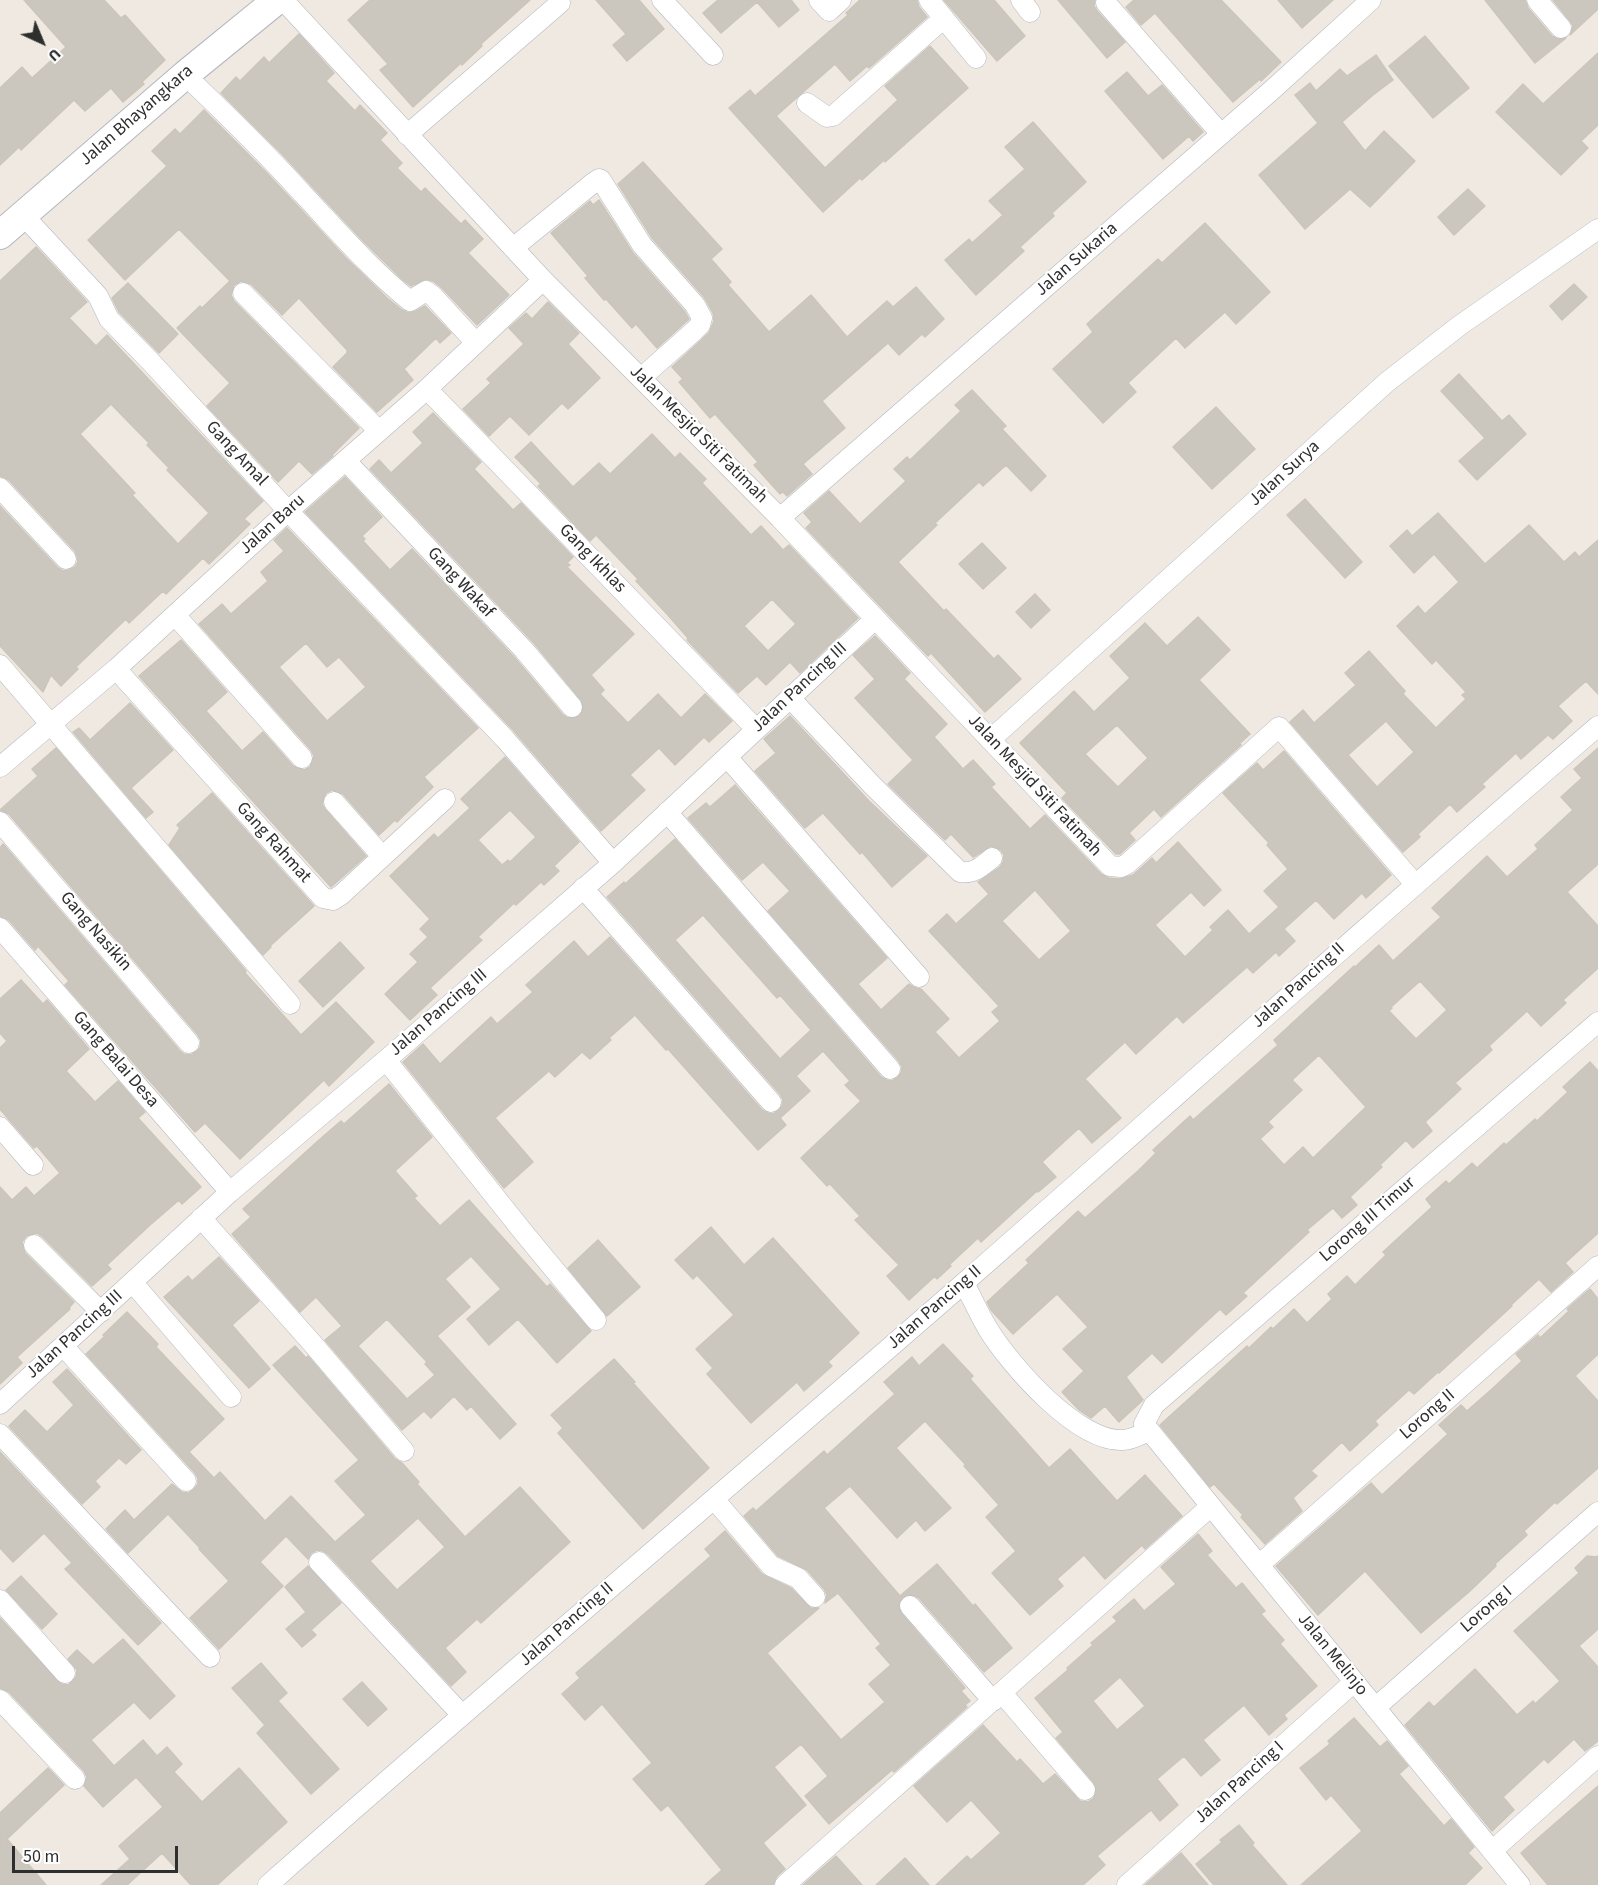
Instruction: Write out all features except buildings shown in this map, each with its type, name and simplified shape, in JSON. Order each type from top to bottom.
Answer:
[{"type":"main road","name":"Jalan Bhayangkara","points":[[0,235],[185,75],[277,0]]},
{"type":"street","name":"Jalan Mesjid Siti Fatimah","points":[[283,0],[543,280],[780,519],[1102,859],[1114,868],[1127,864],[1279,727],[1415,884]]},
{"type":"street","points":[[662,0],[713,55]]},
{"type":"street","points":[[819,0],[829,11],[841,0]]},
{"type":"street","points":[[929,0],[976,58]]},
{"type":"street","name":"Jalan Sukaria","points":[[780,519],[1371,0]]},
{"type":"street","points":[[1538,0],[1561,28]]},
{"type":"street","points":[[407,135],[560,3]]},
{"type":"street","points":[[1106,3],[1221,134]]},
{"type":"street","points":[[807,103],[827,117],[833,116],[944,18]]},
{"type":"street","points":[[185,75],[282,171],[350,246],[400,293],[412,301],[426,291],[476,343]]},
{"type":"street","points":[[513,248],[593,183],[601,180],[642,245],[695,305],[702,318],[700,325],[694,331],[641,378]]},
{"type":"street","name":"Gang Amal","points":[[23,215],[98,296],[109,319],[505,739],[613,863]]},
{"type":"street","name":"Jalan Surya","points":[[990,740],[1387,382],[1460,326],[1598,229]]},
{"type":"street","name":"Jalan Baru","points":[[0,767],[116,669],[288,511],[427,389],[543,280]]},
{"type":"street","points":[[243,293],[379,431]]},
{"type":"street","name":"Gang Ikhlas","points":[[427,389],[756,729]]},
{"type":"street","name":"Gang Wakaf","points":[[346,461],[524,650],[572,707]]},
{"type":"street","points":[[0,488],[66,559]]},
{"type":"street","points":[[175,615],[302,758]]},
{"type":"street","name":"Jalan Pancing III","points":[[0,1404],[230,1192],[613,863],[875,619]]},
{"type":"street","points":[[0,665],[290,1004]]},
{"type":"street","name":"Gang Rahmat","points":[[116,669],[323,898],[333,900],[341,895],[445,799]]},
{"type":"street","points":[[790,698],[872,785],[960,872],[969,873],[979,869],[992,858]]},
{"type":"street","name":"Jalan Pancing II","points":[[268,1885],[964,1283],[1415,884],[1598,726]]},
{"type":"street","points":[[727,757],[919,977]]},
{"type":"street","points":[[334,802],[382,856]]},
{"type":"street","points":[[667,812],[890,1070]]},
{"type":"street","name":"Gang Nasikin","points":[[0,822],[189,1043]]},
{"type":"street","points":[[583,888],[771,1102]]},
{"type":"street","name":"Gang Balai Desa","points":[[0,928],[230,1192]]},
{"type":"street","name":"Lorong III Timur","points":[[1147,1428],[1154,1404],[1598,1022]]},
{"type":"street","points":[[386,1060],[596,1320]]},
{"type":"street","points":[[0,1127],[33,1165]]},
{"type":"street","points":[[201,1218],[404,1451]]},
{"type":"street","points":[[34,1245],[101,1312]]},
{"type":"street","name":"Lorong II","points":[[1259,1565],[1598,1266]]},
{"type":"street","points":[[133,1282],[231,1397]]},
{"type":"street","points":[[964,1283],[988,1329],[1013,1362],[1048,1400],[1081,1428],[1102,1438],[1125,1441],[1147,1428]]},
{"type":"street","points":[[64,1347],[186,1481]]},
{"type":"street","name":"Jalan Melinjo","points":[[1147,1428],[1520,1885]]},
{"type":"street","points":[[0,1434],[210,1657]]},
{"type":"street","points":[[714,1499],[771,1566],[798,1578],[815,1597]]},
{"type":"street","points":[[785,1885],[1211,1506]]},
{"type":"street","name":"Lorong I","points":[[1376,1708],[1598,1512]]},
{"type":"street","points":[[319,1562],[462,1715]]},
{"type":"street","points":[[0,1600],[65,1673]]},
{"type":"street","points":[[910,1606],[1085,1790]]},
{"type":"street","name":"Jalan Pancing I","points":[[1127,1885],[1354,1682]]},
{"type":"street","points":[[0,1700],[75,1779]]},
{"type":"street","points":[[1492,1851],[1598,1756]]}]
